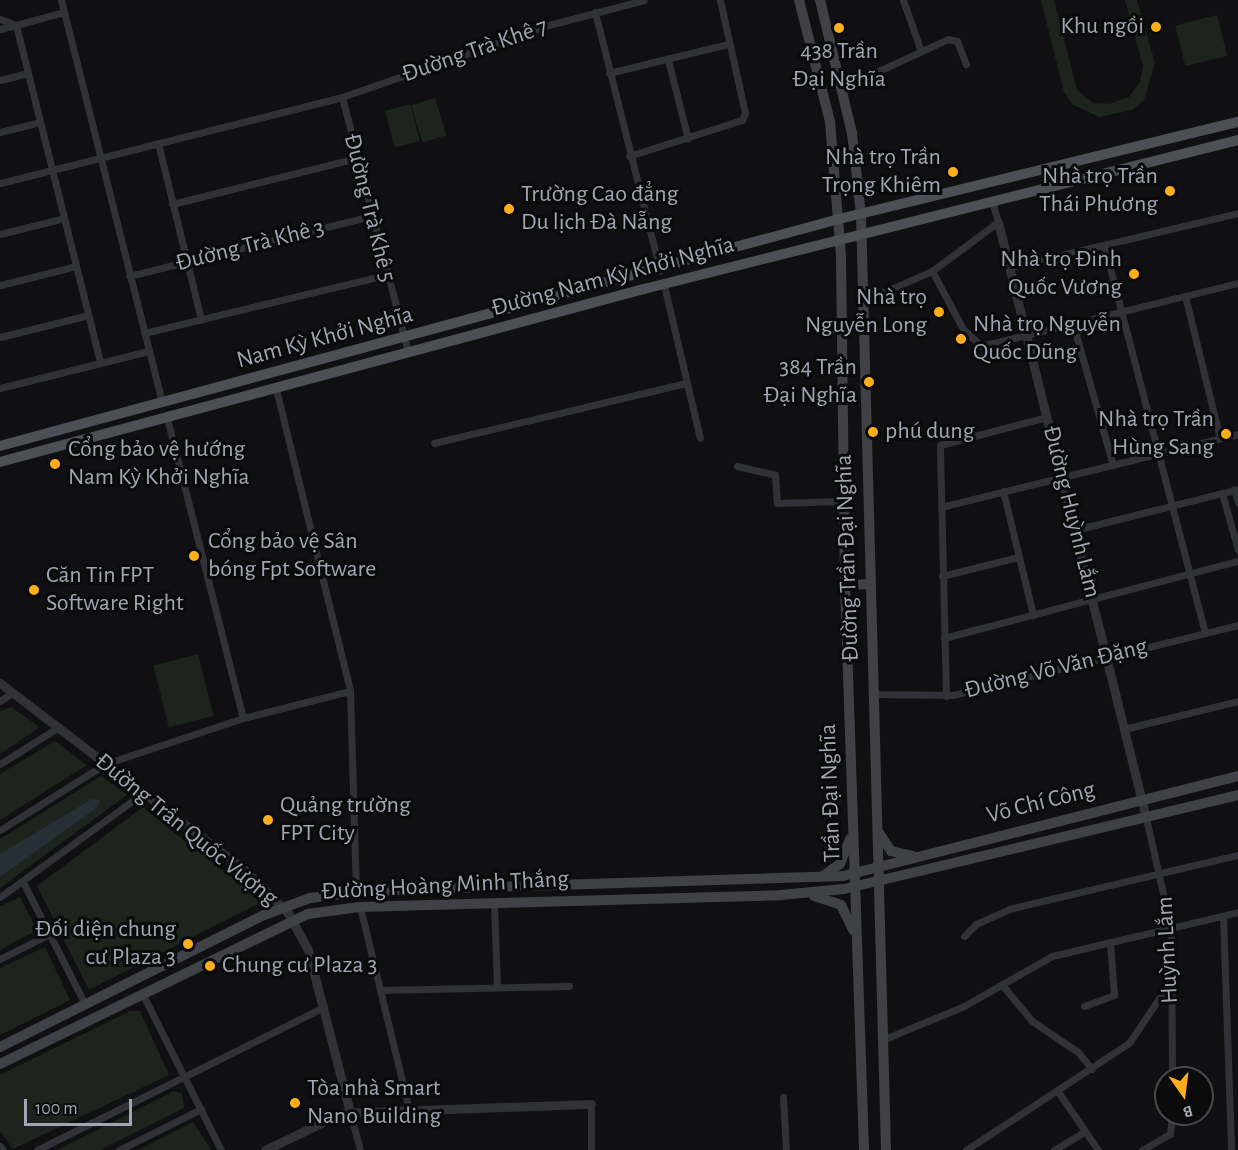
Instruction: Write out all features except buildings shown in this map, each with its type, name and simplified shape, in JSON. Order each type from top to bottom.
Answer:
[{"type":"main road","name":"Đường Trần Đại Nghĩa","points":[[799,0],[830,122],[840,239],[843,435]]},
{"type":"main road","name":"Đường Trần Đại Nghĩa","points":[[820,0],[842,88],[861,214],[868,584],[879,881],[882,1040]]},
{"type":"main road","name":"Đường Nam Kỳ Khởi Nghĩa","points":[[660,271],[838,219],[1238,122]]},
{"type":"main road","name":"Đường Nam Kỳ Khởi Nghĩa","points":[[0,462],[840,239],[1238,140]]},
{"type":"main road","points":[[660,271],[664,285]]},
{"type":"main road","name":"Nam Kỳ Khởi Nghĩa","points":[[0,446],[660,271]]},
{"type":"main road","name":"Trần Đại Nghĩa","points":[[843,435],[845,585],[864,1150]]},
{"type":"main road","points":[[845,585],[868,584]]},
{"type":"main road","name":"Võ Chí Công","points":[[854,874],[1238,776]]},
{"type":"main road","name":"Võ Chí Công","points":[[855,887],[1147,821],[1238,795]]},
{"type":"main road","points":[[877,825],[891,851],[921,856]]},
{"type":"main road","points":[[810,879],[840,864],[853,830]]},
{"type":"main road","name":"Đường Hoàng Minh Thắng","points":[[0,1047],[283,906],[356,892],[810,879],[854,874]]},
{"type":"main road","name":"Đường Hoàng Minh Thắng","points":[[0,1064],[293,919],[360,907],[781,895],[855,887]]},
{"type":"main road","points":[[494,888],[494,904]]},
{"type":"main road","points":[[781,895],[837,902],[849,918],[857,947]]},
{"type":"main road","points":[[135,979],[142,993]]},
{"type":"main road","points":[[882,1040],[886,1150]]},
{"type":"street","points":[[61,0],[162,403]]},
{"type":"street","name":"Đường Trà Khê 7","points":[[0,183],[342,97],[595,12],[644,0]]},
{"type":"street","points":[[629,156],[734,126],[745,113],[720,0]]},
{"type":"street","points":[[903,0],[921,51]]},
{"type":"street","points":[[0,29],[64,12]]},
{"type":"street","points":[[595,12],[629,156],[660,271]]},
{"type":"street","points":[[0,19],[16,25]]},
{"type":"street","points":[[16,25],[100,363]]},
{"type":"street","points":[[842,88],[921,51],[954,39],[966,64]]},
{"type":"street","points":[[609,73],[728,44]]},
{"type":"street","points":[[668,60],[688,139]]},
{"type":"street","points":[[0,80],[28,73]]},
{"type":"street","name":"Đường Trà Khê 5","points":[[342,97],[385,275],[408,353]]},
{"type":"street","points":[[0,132],[40,122]]},
{"type":"street","points":[[158,143],[201,320]]},
{"type":"street","points":[[172,204],[357,158]]},
{"type":"street","name":"Đường Huỳnh Lắm","points":[[992,201],[1063,476],[1147,821]]},
{"type":"street","points":[[1010,267],[1238,213]]},
{"type":"street","name":"Đường Trà Khê 3","points":[[129,276],[371,216]]},
{"type":"street","points":[[0,234],[64,219]]},
{"type":"street","points":[[863,301],[932,271],[998,222]]},
{"type":"street","points":[[1104,245],[1205,633]]},
{"type":"street","points":[[0,285],[76,266]]},
{"type":"street","points":[[932,271],[963,329],[981,346],[1238,283]]},
{"type":"street","points":[[144,333],[385,275]]},
{"type":"street","points":[[664,285],[699,438]]},
{"type":"street","points":[[1185,296],[1220,438]]},
{"type":"street","points":[[0,337],[88,315]]},
{"type":"street","points":[[1073,324],[1113,465]]},
{"type":"street","points":[[0,388],[148,351]]},
{"type":"street","points":[[434,443],[686,383]]},
{"type":"street","points":[[276,389],[350,691],[356,892]]},
{"type":"street","points":[[946,696],[940,445],[1047,417]]},
{"type":"street","points":[[167,418],[243,718]]},
{"type":"street","points":[[941,507],[1238,434]]},
{"type":"street","points":[[737,466],[775,475],[777,503],[844,501]]},
{"type":"street","points":[[1075,530],[1236,489],[1238,502]]},
{"type":"street","points":[[1004,491],[1033,615]]},
{"type":"street","points":[[1222,493],[1238,549]]},
{"type":"street","points":[[942,576],[1018,557]]},
{"type":"street","points":[[944,638],[1238,561]]},
{"type":"street","name":"Đường Võ Văn Đặng","points":[[873,694],[946,696],[1238,625]]},
{"type":"street","name":"Đường Trần Quốc Vượng","points":[[0,683],[143,793],[283,906],[293,919],[306,944],[360,1150]]},
{"type":"street","points":[[0,830],[105,764],[243,718],[350,691]]},
{"type":"street","points":[[0,701],[12,693]]},
{"type":"street","points":[[1124,729],[1238,701]]},
{"type":"street","points":[[0,764],[57,728]]},
{"type":"street","points":[[0,897],[24,884],[143,793]]},
{"type":"street","name":"Huỳnh Lắm","points":[[1147,821],[1163,874],[1171,929],[1172,1066]]},
{"type":"street","points":[[964,936],[976,924],[1009,909],[1238,855]]},
{"type":"street","points":[[24,884],[85,1004]]},
{"type":"street","points":[[494,904],[497,987]]},
{"type":"street","points":[[360,907],[409,1110]]},
{"type":"street","points":[[882,1040],[1003,986],[1052,956],[1238,912]]},
{"type":"street","points":[[1223,916],[1231,1150]]},
{"type":"street","points":[[0,959],[49,934]]},
{"type":"street","points":[[1084,1006],[1114,995],[1110,942]]},
{"type":"street","points":[[966,1150],[1059,1093],[1129,1043],[1170,981]]},
{"type":"street","points":[[380,990],[569,986]]},
{"type":"street","points":[[1003,986],[1032,1021],[1078,1052],[1092,1069]]},
{"type":"street","points":[[142,993],[221,1150]]},
{"type":"street","points":[[37,1150],[324,1007]]},
{"type":"street","points":[[1059,1093],[1098,1150]]},
{"type":"street","points":[[783,1097],[786,1150]]},
{"type":"street","points":[[265,1150],[350,1112],[591,1104],[591,1150]]},
{"type":"street","points":[[119,1150],[201,1109]]},
{"type":"street","points":[[1142,1150],[1170,1134],[1173,1126]]},
{"type":"street","points":[[1054,1150],[1084,1132]]},
{"type":"street","points":[[0,1146],[3,1150]]},
{"type":"shaded area","points":[[1041,0],[1054,0],[1077,90],[1093,103],[1109,104],[1129,97],[1140,82],[1143,66],[1125,0],[1137,0],[1155,63],[1144,100],[1132,110],[1099,117],[1072,104],[1064,92]]},
{"type":"shaded area","points":[[1217,15],[1227,56],[1185,66],[1175,25]]},
{"type":"shaded area","points":[[435,98],[446,135],[422,143],[411,105]]},
{"type":"shaded area","points":[[410,104],[420,141],[395,147],[385,111]]},
{"type":"shaded area","points":[[198,654],[213,716],[169,727],[153,665]]},
{"type":"shaded area","points":[[11,707],[40,727],[0,754],[0,711]]},
{"type":"shaded area","points":[[55,741],[87,765],[0,820],[0,774]]},
{"type":"shaded area","points":[[101,776],[127,795],[0,888],[0,839]]},
{"type":"shaded area","points":[[92,799],[100,800],[98,807],[0,877],[0,854]]},
{"type":"shaded area","points":[[143,807],[262,902],[89,990],[37,886]]},
{"type":"shaded area","points":[[20,897],[37,930],[0,950],[0,906]]},
{"type":"shaded area","points":[[45,947],[70,1000],[0,1035],[0,968]]},
{"type":"shaded area","points":[[130,1011],[140,1011],[169,1075],[13,1149],[0,1131],[0,1075]]},
{"type":"shaded area","points":[[174,1091],[182,1093],[184,1108],[100,1150],[57,1150]]},
{"type":"shaded area","points":[[191,1123],[194,1123],[211,1150],[138,1150]]},
{"type":"place","name":"Khu ngồi","points":[[1156,27]]},
{"type":"place","name":"438 Trần Đại Nghĩa","points":[[839,28]]},
{"type":"place","name":"Nhà trọ Trần Trọng Khiêm","points":[[953,172]]},
{"type":"place","name":"Nhà trọ Trần Thái Phương","points":[[1170,191]]},
{"type":"place","name":"Trường Cao đẳng Du lịch Đà Nẵng","points":[[509,209]]},
{"type":"place","name":"Nhà trọ Đinh Quốc Vương","points":[[1134,274]]},
{"type":"place","name":"Nhà trọ Nguyễn Long","points":[[939,312]]},
{"type":"place","name":"Nhà trọ Nguyễn Quốc Dũng","points":[[961,339]]},
{"type":"place","name":"384 Trần Đại Nghĩa","points":[[869,382]]},
{"type":"place","name":"phú dung","points":[[873,432]]},
{"type":"place","name":"Nhà trọ Trần Hùng Sang","points":[[1226,434]]},
{"type":"place","name":"Cổng bảo vệ hướng Nam Kỳ Khởi Nghĩa","points":[[55,464]]},
{"type":"place","name":"Cổng bảo vệ Sân bóng Fpt Software","points":[[194,556]]},
{"type":"place","name":"Căn Tin FPT Software Right","points":[[34,590]]},
{"type":"place","name":"Quảng trường FPT City","points":[[268,820]]},
{"type":"place","name":"Đối diện chung cư Plaza 3","points":[[188,944]]},
{"type":"place","name":"Chung cư Plaza 3","points":[[210,966]]},
{"type":"place","name":"Tòa nhà Smart Nano Building","points":[[295,1103]]}]
